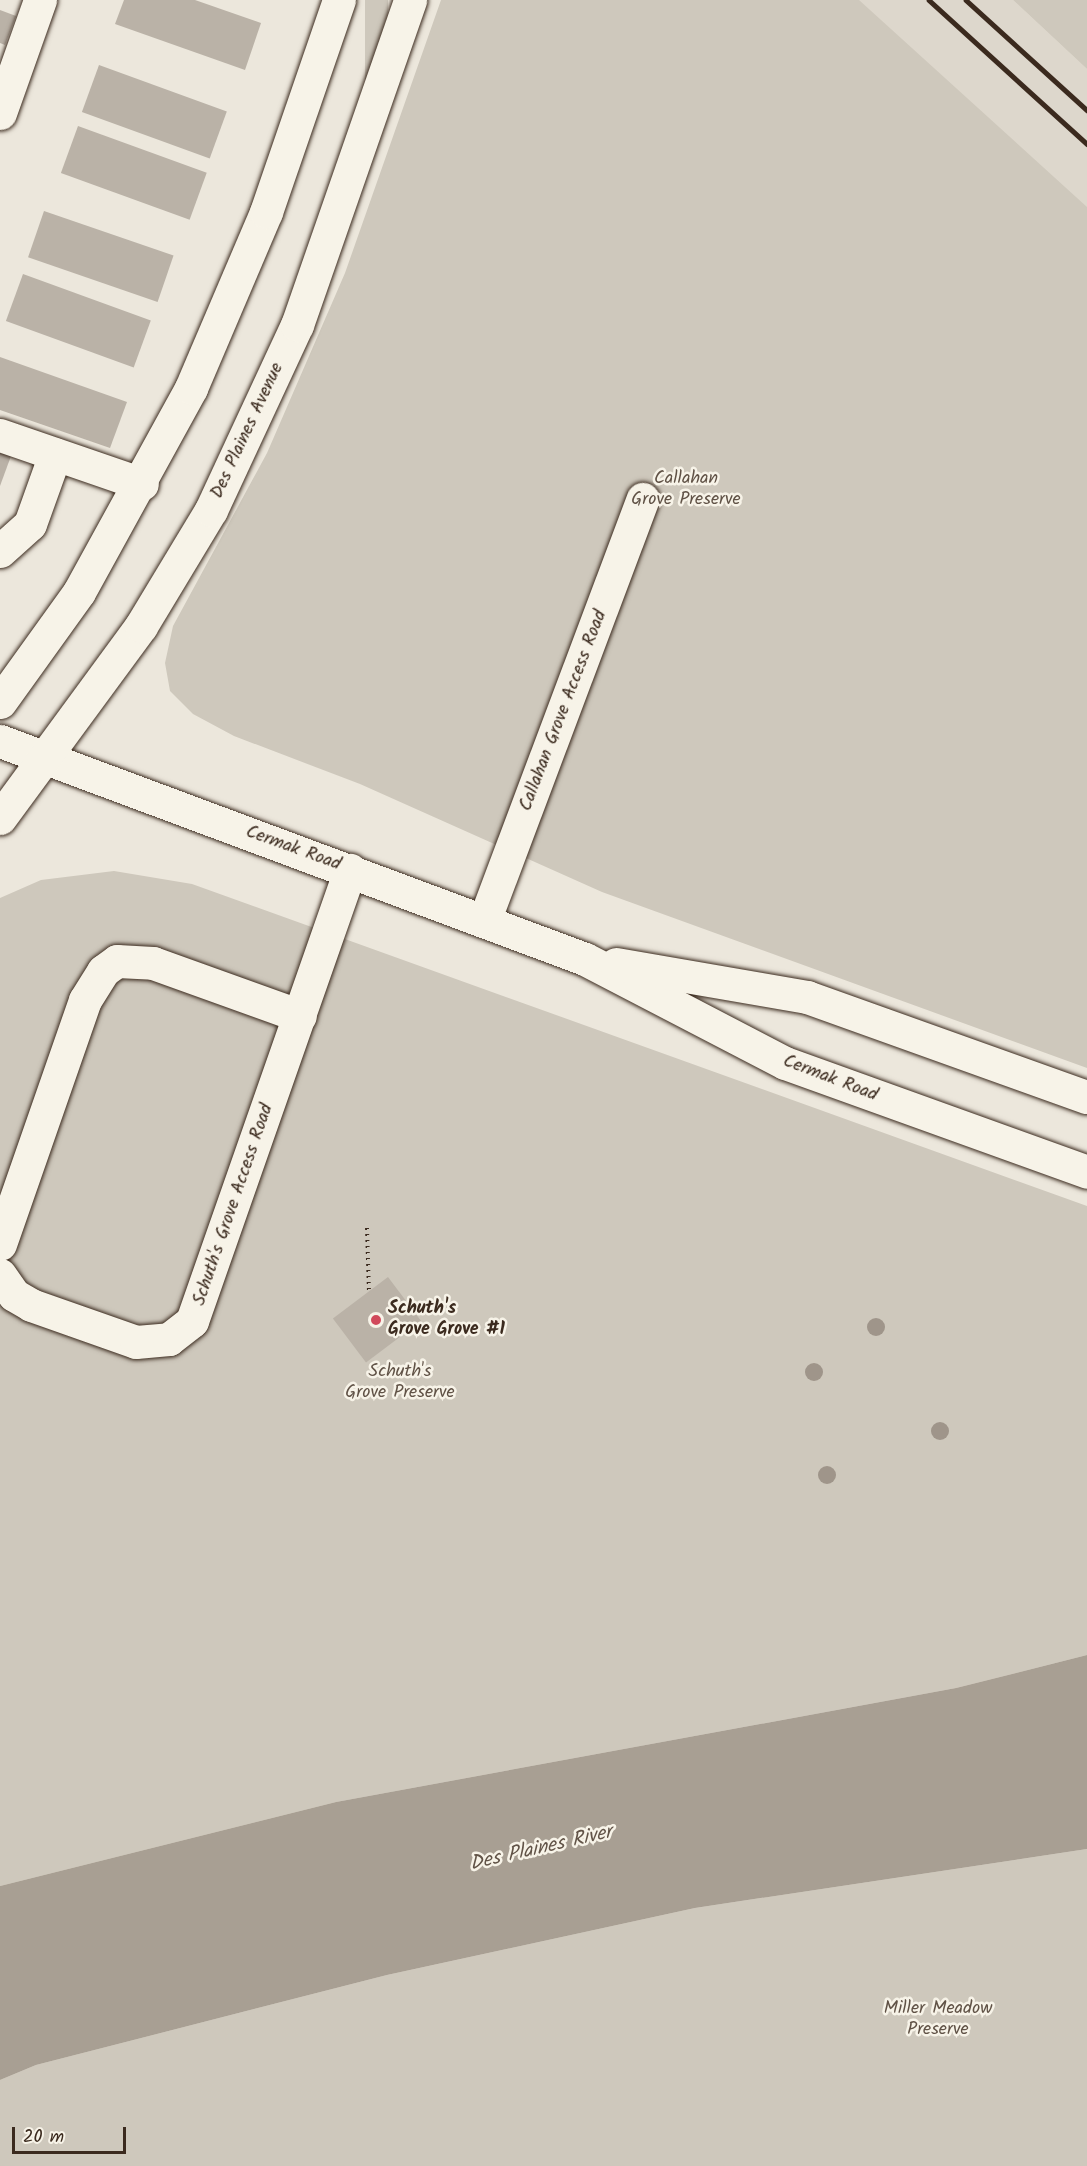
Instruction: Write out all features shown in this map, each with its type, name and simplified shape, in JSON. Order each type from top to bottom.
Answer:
[{"type":"main road","points":[[0,113],[40,0]]},
{"type":"main road","points":[[0,702],[79,592],[142,484],[258,233],[339,0]]},
{"type":"main road","name":"Des Plaines Avenue","points":[[0,818],[141,626],[211,510],[258,412],[334,231],[410,0]]},
{"type":"main road","points":[[0,435],[142,484]]},
{"type":"main road","points":[[0,551],[30,524],[55,454]]},
{"type":"main road","name":"Callahan Grove Access Road","points":[[484,921],[643,500]]},
{"type":"main road","name":"Cermak Road","points":[[0,741],[585,959],[785,1063],[1087,1172]]},
{"type":"main road","name":"Schuth's Grove Access Road","points":[[0,1275],[14,1295],[31,1305],[136,1342],[169,1340],[183,1332],[198,1308],[350,870]]},
{"type":"main road","name":"Cermak Road","points":[[585,959],[807,997],[1087,1097]]},
{"type":"main road","points":[[0,1244],[85,1000],[103,971],[117,961],[153,963],[300,1016]]},
{"type":"path","points":[[367,1228],[369,1291]]},
{"type":"shaded area","points":[[858,0],[1013,0],[1087,69],[1087,208]]},
{"type":"green space","points":[[365,0],[388,0],[388,96],[365,96]]},
{"type":"green space","name":"Callahan Grove Preserve","points":[[441,0],[859,0],[1087,207],[1087,1068],[602,892],[360,784],[234,736],[193,714],[170,691],[165,663],[173,626],[267,453],[345,273]]},
{"type":"green space","points":[[1013,0],[1087,0],[1087,69]]},
{"type":"green space","name":"Schuth's Grove Preserve","points":[[114,871],[192,884],[1087,1206],[1087,1655],[956,1688],[336,1802],[0,1886],[0,898],[41,880]]},
{"type":"green space","name":"Miller Meadow Preserve","points":[[1087,1849],[1087,2166],[0,2166],[0,2080],[36,2065],[387,1975],[695,1908]]},
{"type":"water","name":"Des Plaines River","points":[[1087,1655],[1087,1849],[695,1908],[387,1975],[36,2065],[0,2080],[0,1886],[336,1802],[956,1688]]},
{"type":"building","points":[[124,0],[195,0],[261,23],[245,70],[115,24]]},
{"type":"building","points":[[0,10],[16,16],[5,45],[0,43]]},
{"type":"building","points":[[99,65],[227,112],[210,158],[82,112]]},
{"type":"building","points":[[78,126],[207,173],[190,220],[61,173]]},
{"type":"building","points":[[44,211],[174,256],[158,302],[28,257]]},
{"type":"building","points":[[23,274],[151,321],[134,367],[6,321]]},
{"type":"building","points":[[0,357],[127,402],[110,448],[0,410]]},
{"type":"building","points":[[0,452],[11,456],[0,486]]},
{"type":"building","name":"Schuth's Grove Grove #1","points":[[388,1277],[421,1321],[366,1362],[333,1319]]},
{"type":"railway","points":[[929,0],[1087,144]]},
{"type":"railway","points":[[966,0],[1087,110]]},
{"type":"place","name":"Schuth's Grove Grove #1","points":[[376,1320]]}]
